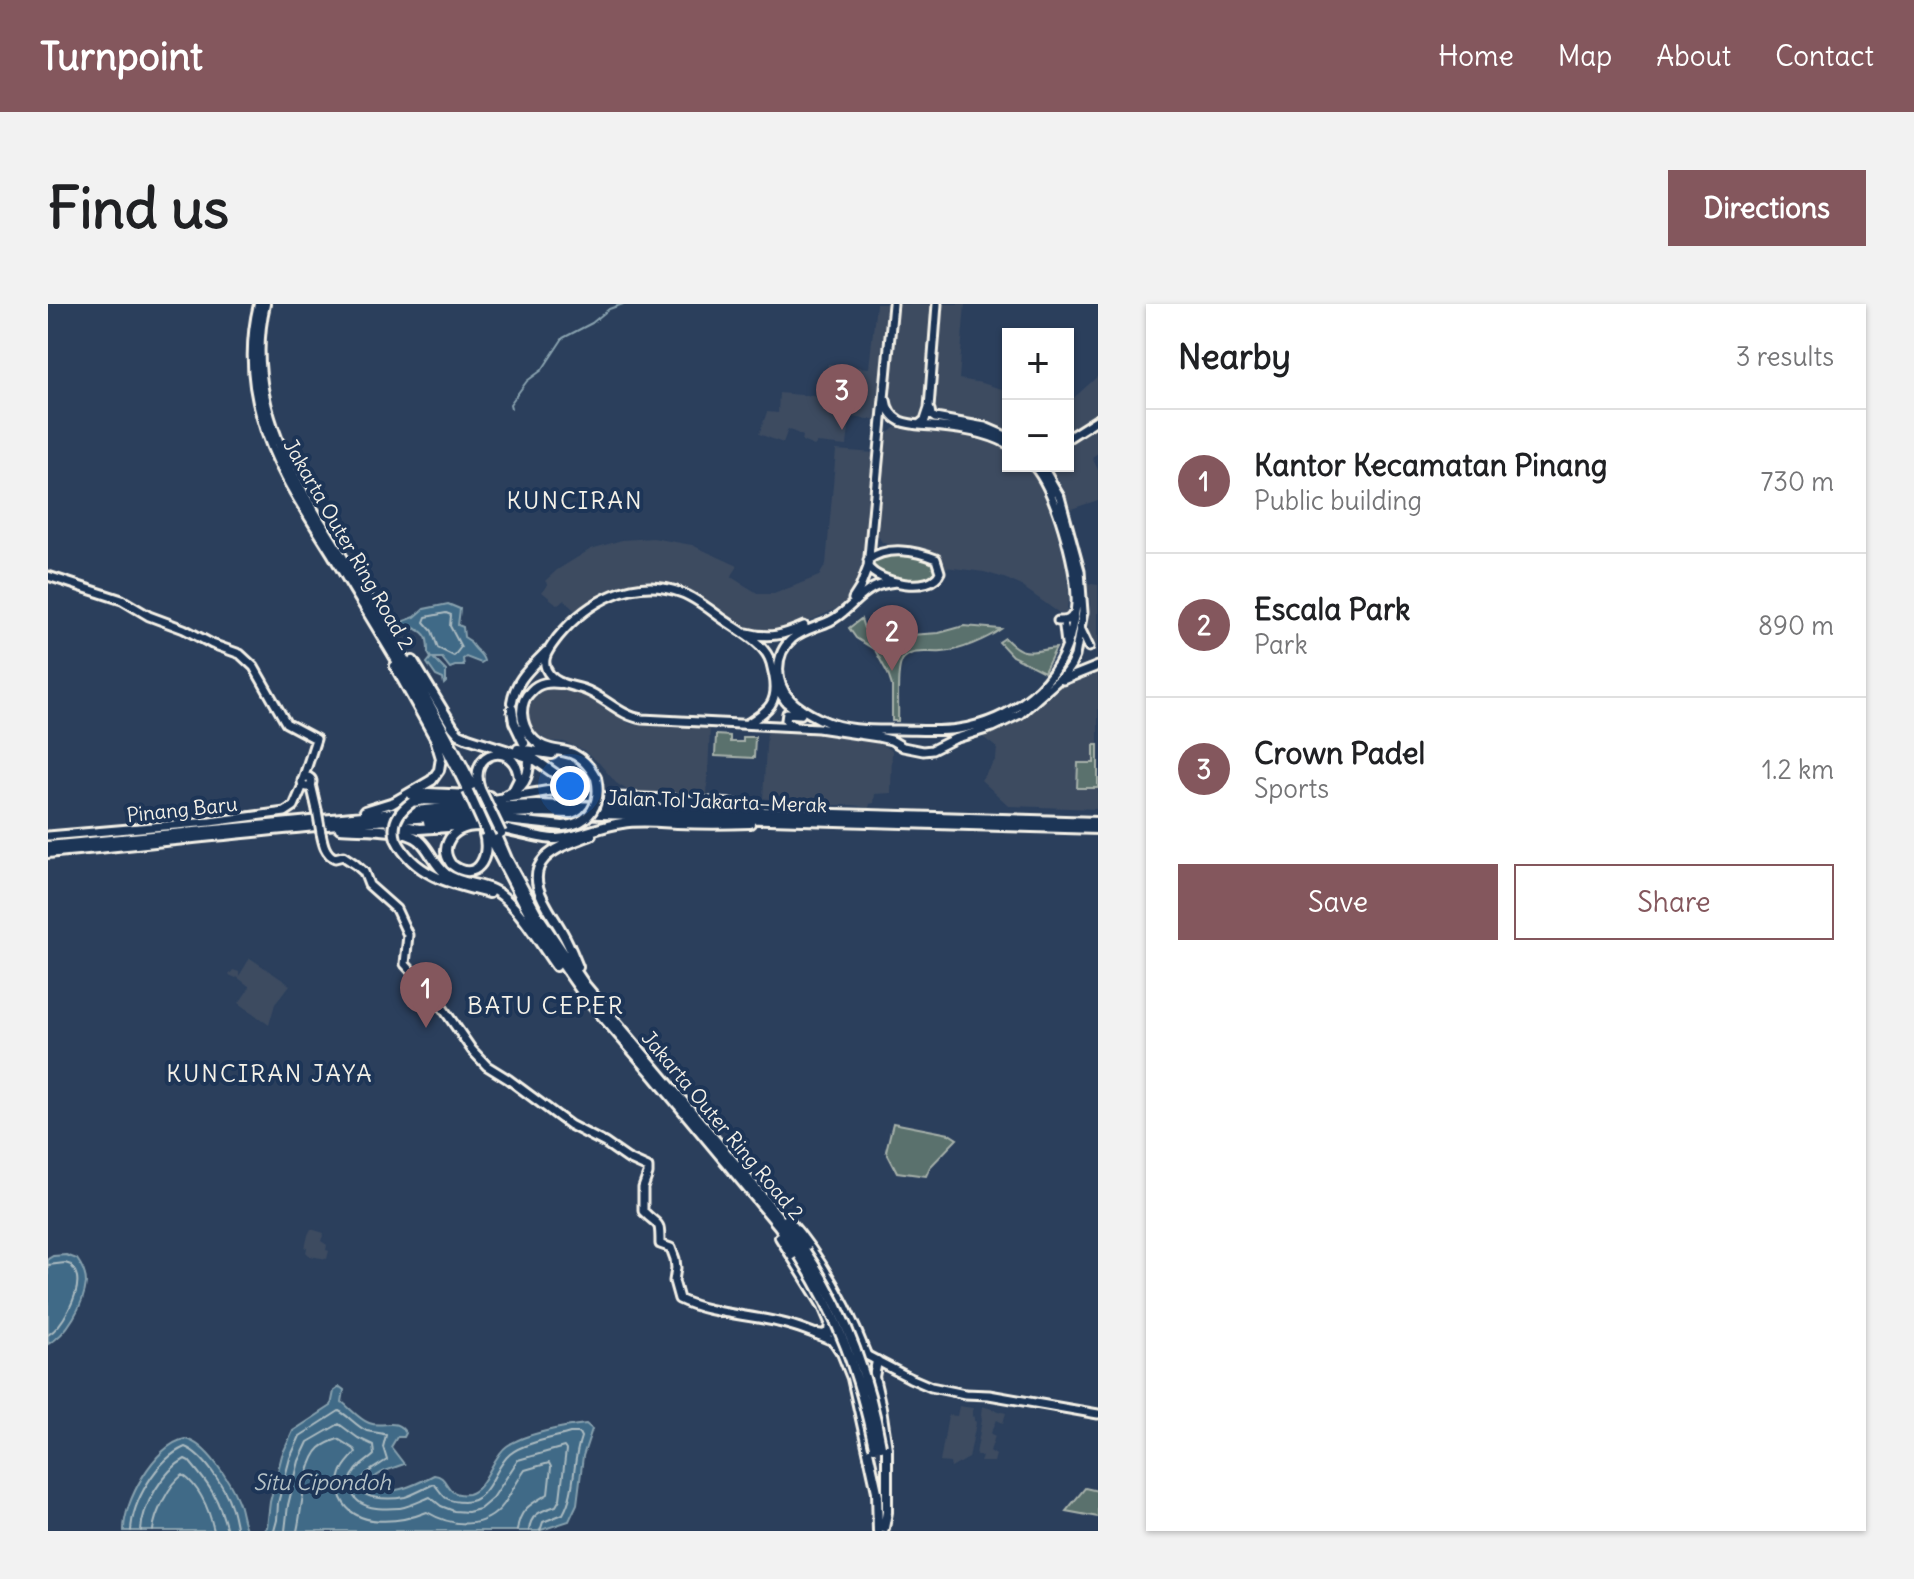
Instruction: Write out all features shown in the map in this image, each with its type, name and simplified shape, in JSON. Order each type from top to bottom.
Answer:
[{"type":"highway","name":"Jakarta Outer Ring Road 2","points":[[259,304],[254,325],[254,375],[262,419],[283,462],[433,708],[518,894],[584,995],[802,1253]]},
{"type":"highway","name":"Jakarta Outer Ring Road 2","points":[[265,304],[260,339],[260,375],[283,462]]},
{"type":"highway","points":[[367,602],[412,661],[455,730],[464,737],[534,759],[581,789],[630,798]]},
{"type":"highway","points":[[367,602],[417,709],[435,738],[441,758],[439,770],[432,780],[391,804]]},
{"type":"highway","points":[[524,743],[514,724],[512,705],[515,689],[546,652]]},
{"type":"highway","points":[[363,822],[432,829],[451,827],[471,819],[492,818],[563,826],[579,823],[592,812],[598,798],[596,778],[575,754],[549,749],[538,743],[528,734],[524,724],[523,704],[528,694],[542,684],[560,683]]},
{"type":"highway","points":[[479,742],[570,757],[587,765]]},
{"type":"highway","points":[[494,796],[512,790],[519,781],[517,766],[508,756],[494,754],[481,762],[471,790],[491,832],[565,950],[643,1052]]},
{"type":"highway","points":[[322,823],[423,794],[510,794],[522,785],[528,773],[529,760]]},
{"type":"highway","points":[[516,911],[493,895],[450,884],[427,872],[405,854],[394,830],[395,821],[403,809],[412,802],[425,800],[495,801],[551,790],[760,807],[788,816]]},
{"type":"highway","name":"Jalan Tol Jakarta–Merak","points":[[48,853],[436,809],[536,805],[1098,829]]},
{"type":"highway","name":"Jalan Tol Jakarta–Merak","points":[[48,846],[322,823],[537,812],[1098,822]]},
{"type":"highway","points":[[491,832],[482,863],[467,871],[453,866],[447,857],[446,845],[453,834],[467,828],[496,827],[554,839],[633,822],[704,824],[788,816]]},
{"type":"highway","points":[[578,967],[539,890],[539,867],[546,857],[560,848],[633,822]]},
{"type":"highway","points":[[322,823],[409,834],[423,843],[448,875],[493,890],[505,898],[574,989],[608,1023]]},
{"type":"highway","name":"Jakarta Outer Ring Road 2","points":[[491,832],[569,963],[753,1185],[802,1253],[849,1352],[864,1401],[877,1447],[882,1530]]},
{"type":"highway","points":[[753,1185],[771,1201],[811,1248],[840,1295],[852,1378],[878,1496]]},
{"type":"highway","points":[[754,1196],[846,1346],[866,1355]]},
{"type":"highway","points":[[817,1334],[829,1332],[830,1322]]},
{"type":"highway","points":[[877,1361],[874,1380],[887,1449],[887,1512],[882,1530]]},
{"type":"highway","points":[[874,1380],[878,1371],[887,1367]]},
{"type":"highway","name":"Jakarta Outer Ring Road 2","points":[[877,1447],[882,1530]]},
{"type":"main road","points":[[741,631],[763,637],[779,636],[844,608],[860,588],[868,563],[893,304]]},
{"type":"main road","points":[[920,424],[929,408],[937,304]]},
{"type":"main road","points":[[886,381],[886,403],[891,414],[905,423],[969,430],[1002,441]]},
{"type":"main road","points":[[929,408],[935,418],[985,427],[1002,434]]},
{"type":"main road","points":[[1074,434],[1098,419]]},
{"type":"main road","points":[[891,740],[912,750],[932,750],[1009,720],[1029,707],[1049,684],[1071,633],[1076,600],[1073,571],[1053,498],[1039,472]]},
{"type":"main road","points":[[803,727],[788,723],[787,713],[858,729],[962,729],[997,719],[1064,675],[1075,656],[1083,612],[1080,571],[1060,497],[1045,472]]},
{"type":"main road","points":[[911,552],[932,558],[940,572],[929,583],[909,584],[873,574],[868,563],[879,553],[911,552]]},
{"type":"main road","points":[[48,576],[116,598],[149,616],[240,654],[254,667],[286,723],[316,739],[306,783],[329,855],[348,857],[364,872],[369,885],[396,909],[408,934],[405,964],[436,998],[472,1050],[485,1065],[570,1125],[648,1168],[643,1188],[643,1211],[658,1223],[661,1229],[660,1244],[669,1247],[674,1254],[677,1265],[674,1280],[679,1299],[707,1309],[786,1324],[846,1346]]},
{"type":"main road","points":[[830,723],[799,707],[785,692],[779,673],[783,651],[790,640],[844,613],[869,590],[896,582]]},
{"type":"main road","points":[[747,724],[769,707],[775,696],[776,687],[768,655],[741,631],[683,593],[652,587],[619,592],[586,609],[546,652],[546,669],[560,683],[592,693],[637,718],[820,728],[915,746],[932,746],[935,737],[922,730]]},
{"type":"main road","points":[[1066,646],[1061,624],[1072,618],[1075,611]]},
{"type":"main road","points":[[1080,628],[1089,647]]},
{"type":"main road","points":[[1049,684],[1098,666]]},
{"type":"main road","points":[[776,687],[790,706],[810,719]]},
{"type":"main road","name":"Pinang Baru","points":[[48,836],[285,812],[294,806],[306,783]]},
{"type":"main road","points":[[866,1355],[927,1385],[965,1394],[989,1395],[1098,1414]]},
{"type":"shaded area","points":[[876,304],[965,304],[959,379],[1002,389],[1002,428],[992,423],[936,413],[932,404],[926,404],[921,419],[899,418],[893,414],[888,399],[879,398],[876,420],[850,417],[847,446],[817,443],[814,446],[788,429],[783,443],[759,434],[767,412],[778,413],[779,393],[825,397],[828,364],[869,368]]},
{"type":"shaded area","points":[[1098,376],[1098,453],[1092,457],[1098,470],[1098,500],[1071,509],[1054,472],[1074,472],[1074,398]]},
{"type":"shaded area","points":[[902,426],[956,433],[1000,445],[1002,472],[1032,472],[1044,490],[1066,564],[1069,598],[1066,613],[1059,613],[1020,585],[1004,578],[945,567],[939,557],[926,550],[890,546],[882,542],[876,533],[884,443],[887,434]]},
{"type":"shaded area","points":[[836,450],[875,453],[859,577],[855,593],[840,607],[786,632],[761,635],[663,586],[632,586],[612,590],[575,611],[564,600],[558,605],[542,592],[548,584],[545,581],[557,570],[591,549],[622,540],[653,538],[692,545],[738,566],[731,577],[759,594],[774,594],[819,576],[826,564]]},
{"type":"shaded area","points":[[1087,583],[1098,585],[1098,646],[1088,638],[1087,633],[1090,601]]},
{"type":"shaded area","points":[[1098,669],[1098,809],[1009,806],[981,780],[996,759],[997,748],[979,734],[1032,708],[1057,686]]},
{"type":"shaded area","points":[[542,688],[566,688],[603,703],[630,724],[710,728],[707,798],[630,792],[616,783],[583,750],[564,742],[548,741],[535,732],[527,721],[527,700]]},
{"type":"shaded area","points":[[767,730],[820,733],[880,744],[892,750],[891,793],[875,794],[874,803],[869,808],[799,805],[763,798]]},
{"type":"shaded area","points":[[250,958],[290,985],[275,1004],[269,1025],[239,1003],[250,987],[229,975],[233,970],[239,972],[239,976]]},
{"type":"shaded area","points":[[311,1229],[324,1233],[321,1241],[329,1251],[327,1259],[310,1256],[306,1252]]},
{"type":"shaded area","points":[[959,1406],[973,1408],[976,1423],[969,1458],[951,1468],[950,1463],[940,1462],[948,1415],[957,1416]]},
{"type":"shaded area","points":[[982,1406],[1006,1413],[1003,1423],[997,1420],[991,1433],[995,1436],[990,1451],[996,1455],[994,1462],[980,1462],[982,1457],[976,1454]]},
{"type":"green space","points":[[879,555],[922,559],[935,565],[936,575],[926,581],[907,581],[879,574],[872,563]]},
{"type":"green space","points":[[861,619],[864,628],[910,635],[939,633],[964,626],[1001,629],[956,649],[917,652],[904,657],[899,675],[898,721],[892,721],[892,686],[888,674],[875,650],[856,638],[849,628]]},
{"type":"green space","points":[[1005,638],[1023,651],[1056,648],[1044,672],[1012,656],[999,642]]},
{"type":"green space","points":[[716,735],[730,736],[730,742],[743,742],[743,737],[755,737],[754,758],[715,756]]},
{"type":"green space","points":[[1094,745],[1098,745],[1098,788],[1077,788],[1078,763],[1094,763]]},
{"type":"green space","points":[[893,1123],[949,1134],[957,1139],[930,1167],[926,1176],[897,1172],[886,1151]]},
{"type":"green space","points":[[1085,1488],[1098,1491],[1098,1517],[1066,1511]]},
{"type":"water","points":[[448,604],[460,609],[458,625],[463,627],[464,637],[484,661],[481,663],[466,657],[463,659],[464,666],[450,668],[442,658],[433,658],[446,671],[444,684],[427,663],[431,658],[425,635],[414,628],[405,630],[403,625],[404,621],[424,609]]},
{"type":"water","points":[[66,1255],[77,1259],[82,1267],[85,1291],[68,1326],[48,1344],[48,1259]]},
{"type":"water","name":"Situ Cipondoh","points":[[340,1387],[344,1390],[342,1402],[362,1419],[369,1423],[397,1425],[406,1433],[404,1437],[397,1437],[391,1447],[404,1464],[379,1474],[368,1485],[384,1491],[401,1489],[434,1475],[443,1479],[455,1493],[468,1494],[480,1486],[507,1446],[534,1434],[586,1424],[592,1429],[583,1456],[577,1504],[569,1521],[538,1531],[263,1531],[267,1527],[282,1455],[293,1431],[331,1406],[334,1391]]},
{"type":"water","name":"Situ Cipondoh","points":[[185,1439],[209,1455],[223,1474],[238,1501],[247,1531],[124,1531],[129,1506],[143,1476],[163,1452]]},
{"type":"waterway","points":[[511,408],[510,404],[527,381],[542,370],[563,338],[592,323],[609,309],[623,304]]},
{"type":"place","name":"Crown Padel","points":[[842,430]]},
{"type":"place","name":"Escala Park","points":[[892,671]]},
{"type":"place","name":"Kantor Kecamatan Pinang","points":[[426,1028]]},
{"type":"district","name":"KUNCIRAN","points":[[575,500]]},
{"type":"district","name":"BATU CEPER","points":[[546,1005]]},
{"type":"district","name":"KUNCIRAN JAYA","points":[[270,1073]]}]
